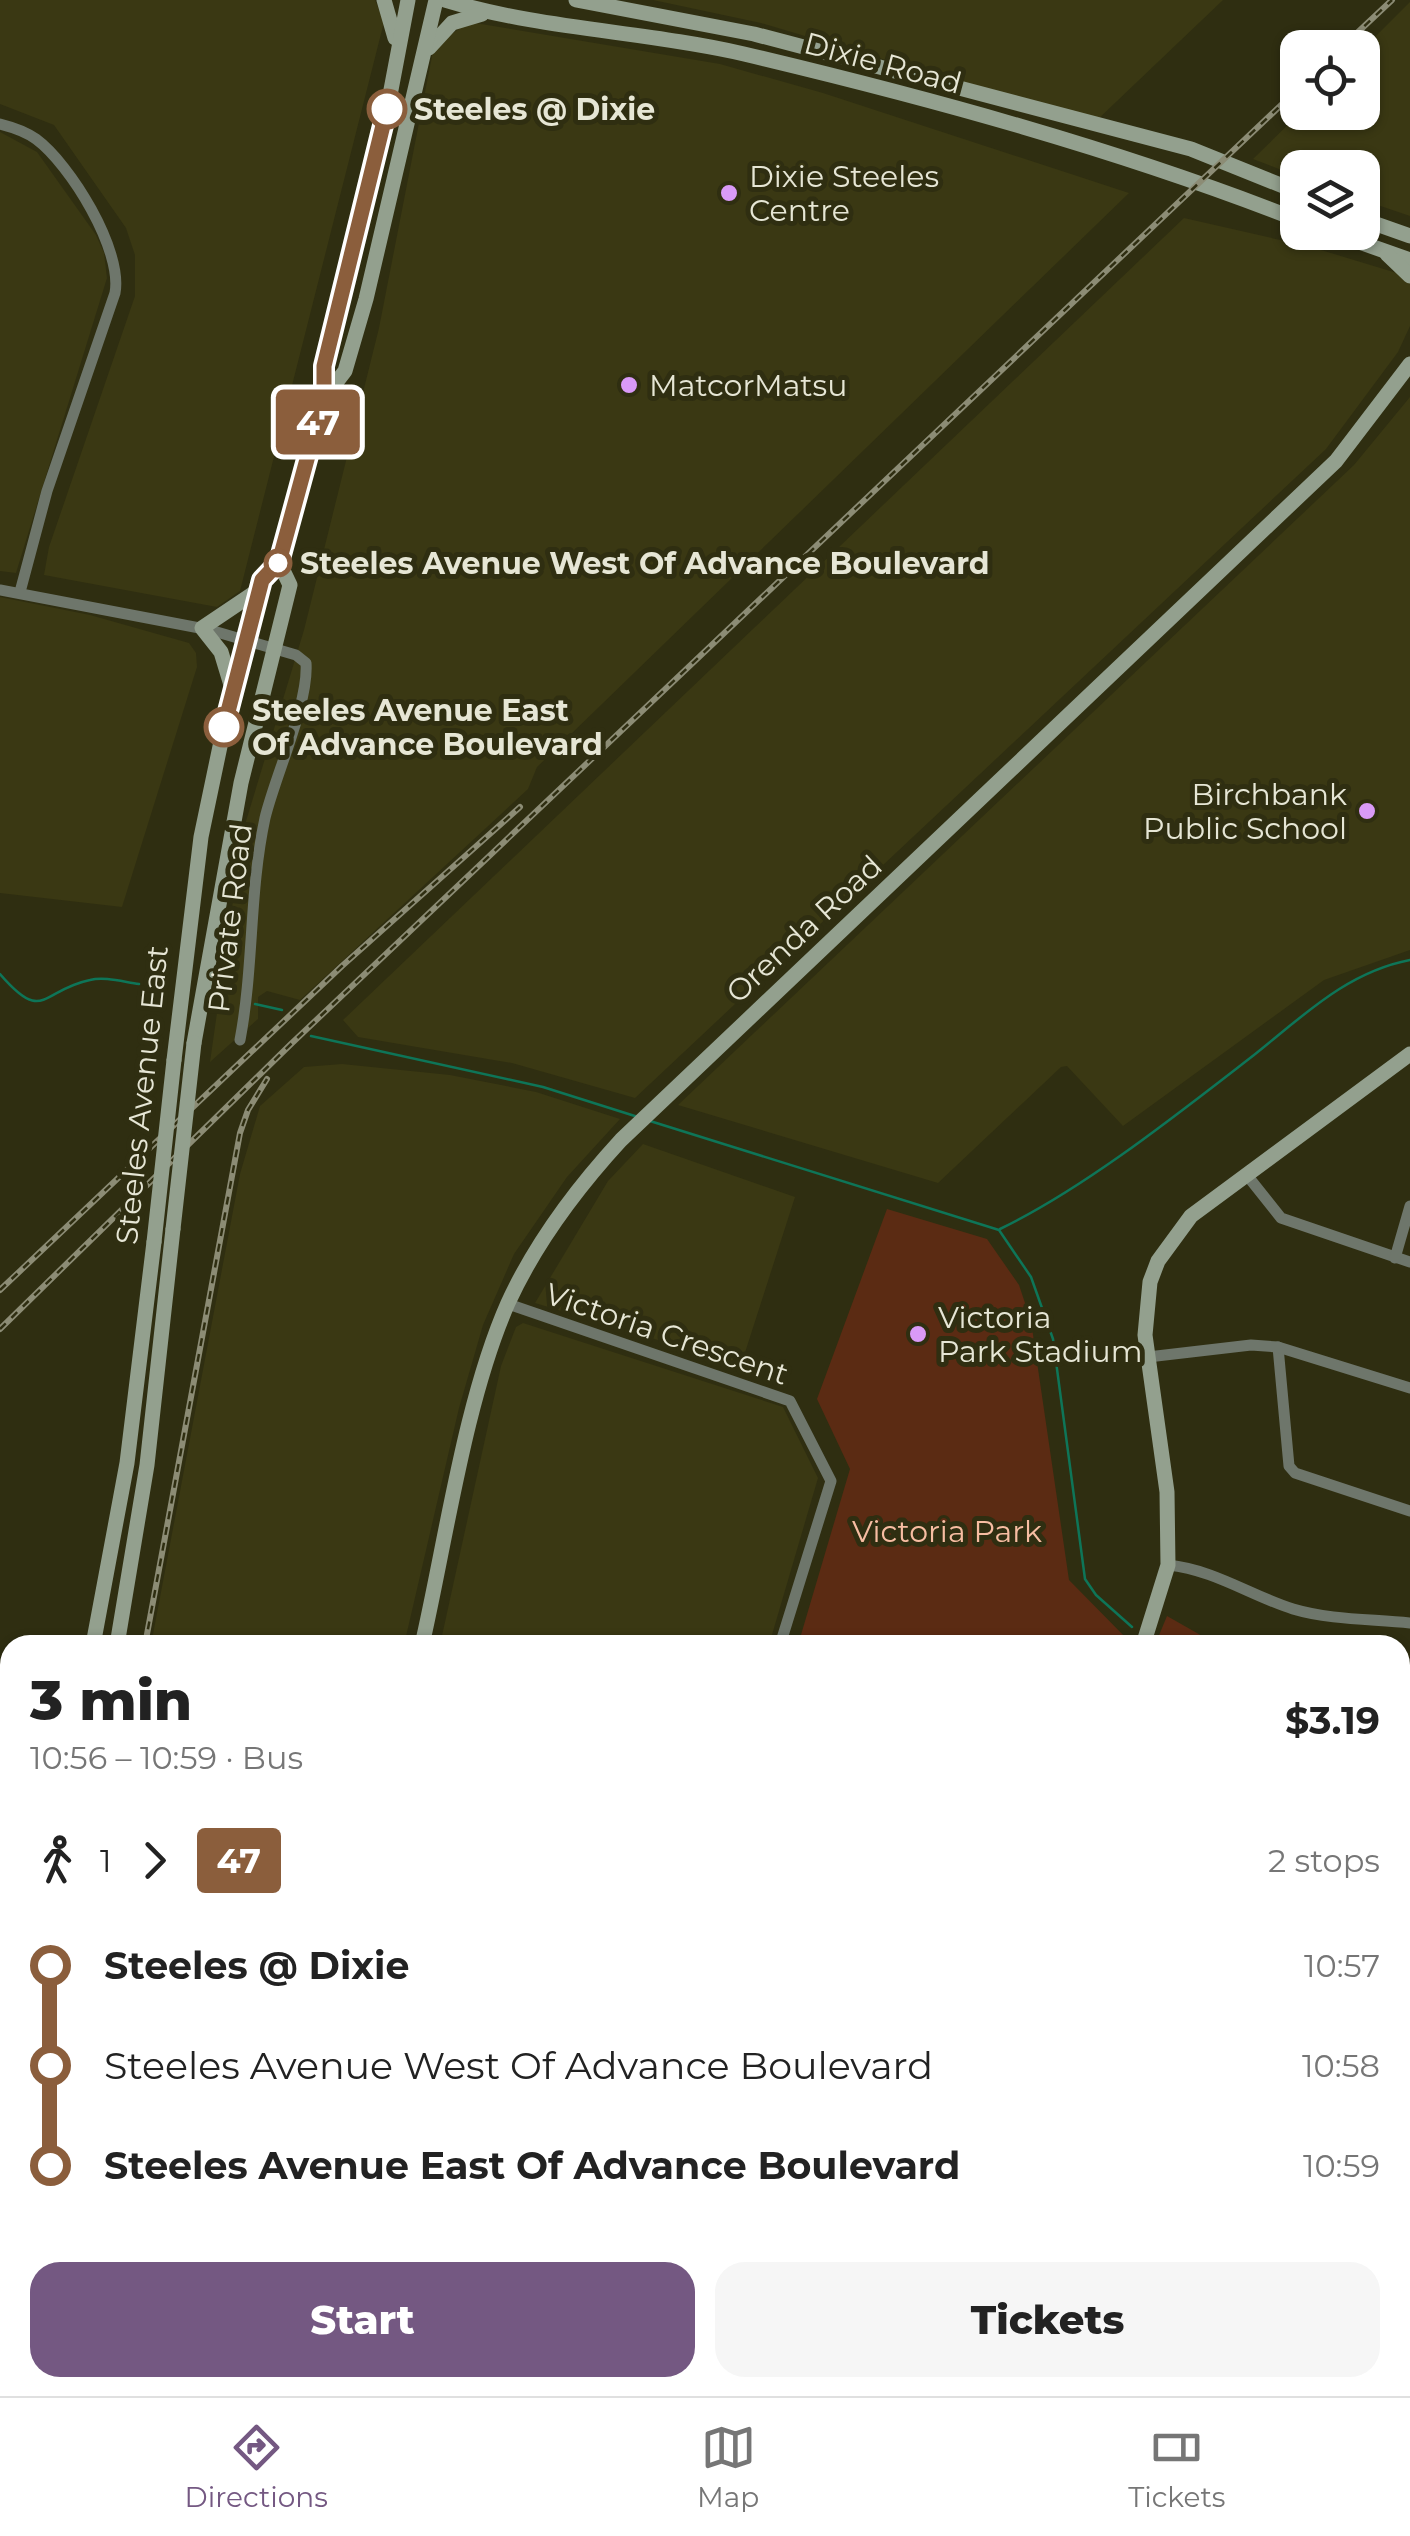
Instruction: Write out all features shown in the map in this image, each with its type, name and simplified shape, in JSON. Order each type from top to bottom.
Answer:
[{"type":"main road","points":[[384,0],[393,21],[398,52]]},
{"type":"main road","name":"Steeles Avenue East","points":[[95,1635],[127,1462],[201,838],[231,694],[260,588],[279,562],[324,397],[324,366],[383,132],[408,0]]},
{"type":"main road","name":"Steeles Avenue East","points":[[324,397],[345,371],[361,316],[436,0]]},
{"type":"main road","name":"Dixie Road","points":[[445,0],[491,13],[741,53],[1052,139],[1280,214]]},
{"type":"main road","name":"Dixie Road","points":[[576,0],[754,34],[1228,160],[1280,184]]},
{"type":"main road","points":[[423,56],[440,32],[454,22],[491,13]]},
{"type":"main road","points":[[1380,226],[1410,236]]},
{"type":"main road","points":[[1379,250],[1410,260]]},
{"type":"main road","points":[[1384,252],[1410,276]]},
{"type":"main road","name":"Orenda Road","points":[[424,1635],[484,1372],[508,1304],[565,1205],[632,1128],[1336,461],[1410,364]]},
{"type":"main road","name":"Steeles Avenue East","points":[[119,1635],[147,1465],[194,1043],[241,783],[290,586],[279,562]]},
{"type":"main road","points":[[231,694],[226,662],[202,628],[260,588]]},
{"type":"main road","points":[[1146,1635],[1168,1565],[1167,1492],[1148,1357],[1146,1311],[1158,1261],[1191,1216],[1410,1054]]},
{"type":"main road","points":[[127,1462],[147,1465]]},
{"type":"street","points":[[0,124],[36,139],[51,154],[104,230],[117,270],[114,293],[46,491],[20,592]]},
{"type":"street","points":[[0,590],[202,628],[274,648]]},
{"type":"street","name":"Private Road","points":[[240,1040],[250,990],[251,904],[266,818],[307,667],[296,655],[274,648]]},
{"type":"street","points":[[1246,1174],[1281,1218],[1410,1262]]},
{"type":"street","points":[[1396,1258],[1410,1206]]},
{"type":"street","name":"Victoria Crescent","points":[[508,1304],[790,1401],[831,1481],[783,1635]]},
{"type":"street","points":[[1148,1357],[1251,1344],[1278,1347],[1410,1388]]},
{"type":"street","points":[[1278,1347],[1289,1466],[1295,1472],[1410,1512]]},
{"type":"street","points":[[1168,1565],[1215,1573],[1269,1600],[1309,1613],[1410,1623]]},
{"type":"shaded area","points":[[0,0],[375,0],[384,22],[240,591],[217,607],[44,575],[49,547],[135,296],[135,255],[126,228],[54,125],[0,104]]},
{"type":"shaded area","points":[[653,0],[1223,0],[1095,122],[761,23]]},
{"type":"shaded area","points":[[1410,2],[1410,216],[1380,206],[1380,150],[1280,150],[1280,169],[1253,159],[1283,130],[1380,130],[1380,32]]},
{"type":"shaded area","points":[[469,22],[720,64],[823,93],[1129,193],[537,767],[528,789],[300,1000],[267,991],[258,997],[258,1019],[210,1062],[243,831],[304,630],[379,328],[434,46]]},
{"type":"shaded area","points":[[0,132],[37,152],[96,235],[104,253],[107,278],[16,573],[0,571]]},
{"type":"shaded area","points":[[1184,218],[1280,240],[1280,250],[1321,250],[1410,277],[1410,326],[1398,352],[1326,449],[635,1098],[512,1063],[358,1037],[343,1020]]},
{"type":"shaded area","points":[[1410,397],[1410,950],[1324,980],[1123,1126],[1067,1066],[1061,1067],[938,1183],[678,1105],[1354,465]]},
{"type":"shaded area","points":[[0,597],[90,615],[189,643],[196,653],[197,667],[122,907],[0,893]]},
{"type":"shaded area","points":[[342,1064],[450,1075],[536,1092],[620,1119],[567,1177],[514,1254],[483,1325],[459,1408],[406,1635],[153,1635],[240,1174],[260,1106],[304,1067]]},
{"type":"shaded area","points":[[643,1144],[795,1197],[741,1365],[535,1303],[608,1181]]},
{"type":"shaded area","points":[[523,1323],[783,1407],[818,1478],[772,1635],[442,1635],[501,1366],[516,1327]]},
{"type":"green space","name":"Victoria Park","points":[[887,1209],[987,1239],[1019,1285],[1031,1321],[1069,1580],[1123,1635],[801,1635],[850,1469],[817,1399]]},
{"type":"green space","points":[[1167,1616],[1200,1635],[1159,1635]]},
{"type":"waterway","points":[[1000,1229],[1065,1193],[1131,1148],[1327,997],[1366,974],[1410,960]]},
{"type":"waterway","points":[[0,974],[14,989],[35,1001],[96,979],[139,984]]},
{"type":"waterway","points":[[255,1004],[282,1010]]},
{"type":"waterway","points":[[311,1036],[543,1087],[638,1117]]},
{"type":"waterway","points":[[650,1121],[999,1230],[1031,1277],[1053,1339],[1085,1579],[1096,1595],[1132,1627]]},
{"type":"railway","points":[[1360,30],[1392,0]]},
{"type":"railway","points":[[0,1329],[291,1044],[1280,106]]},
{"type":"railway","points":[[0,1290],[342,966],[520,807]]},
{"type":"railway","points":[[147,1635],[240,1133],[248,1110],[267,1079]]},
{"type":"bus line","name":"47","points":[[224,727],[262,580],[279,562],[324,397],[324,366],[387,109]]},
{"type":"place","name":"Steeles @ Dixie","points":[[387,109]]},
{"type":"place","name":"Dixie Steeles Centre","points":[[729,193]]},
{"type":"place","name":"MatcorMatsu","points":[[629,385]]},
{"type":"place","name":"Steeles Avenue West Of Advance Boulevard","points":[[278,563]]},
{"type":"place","name":"Steeles Avenue East Of Advance Boulevard","points":[[224,727]]},
{"type":"place","name":"Birchbank Public School","points":[[1367,811]]},
{"type":"place","name":"Victoria Park Stadium","points":[[918,1334]]}]
